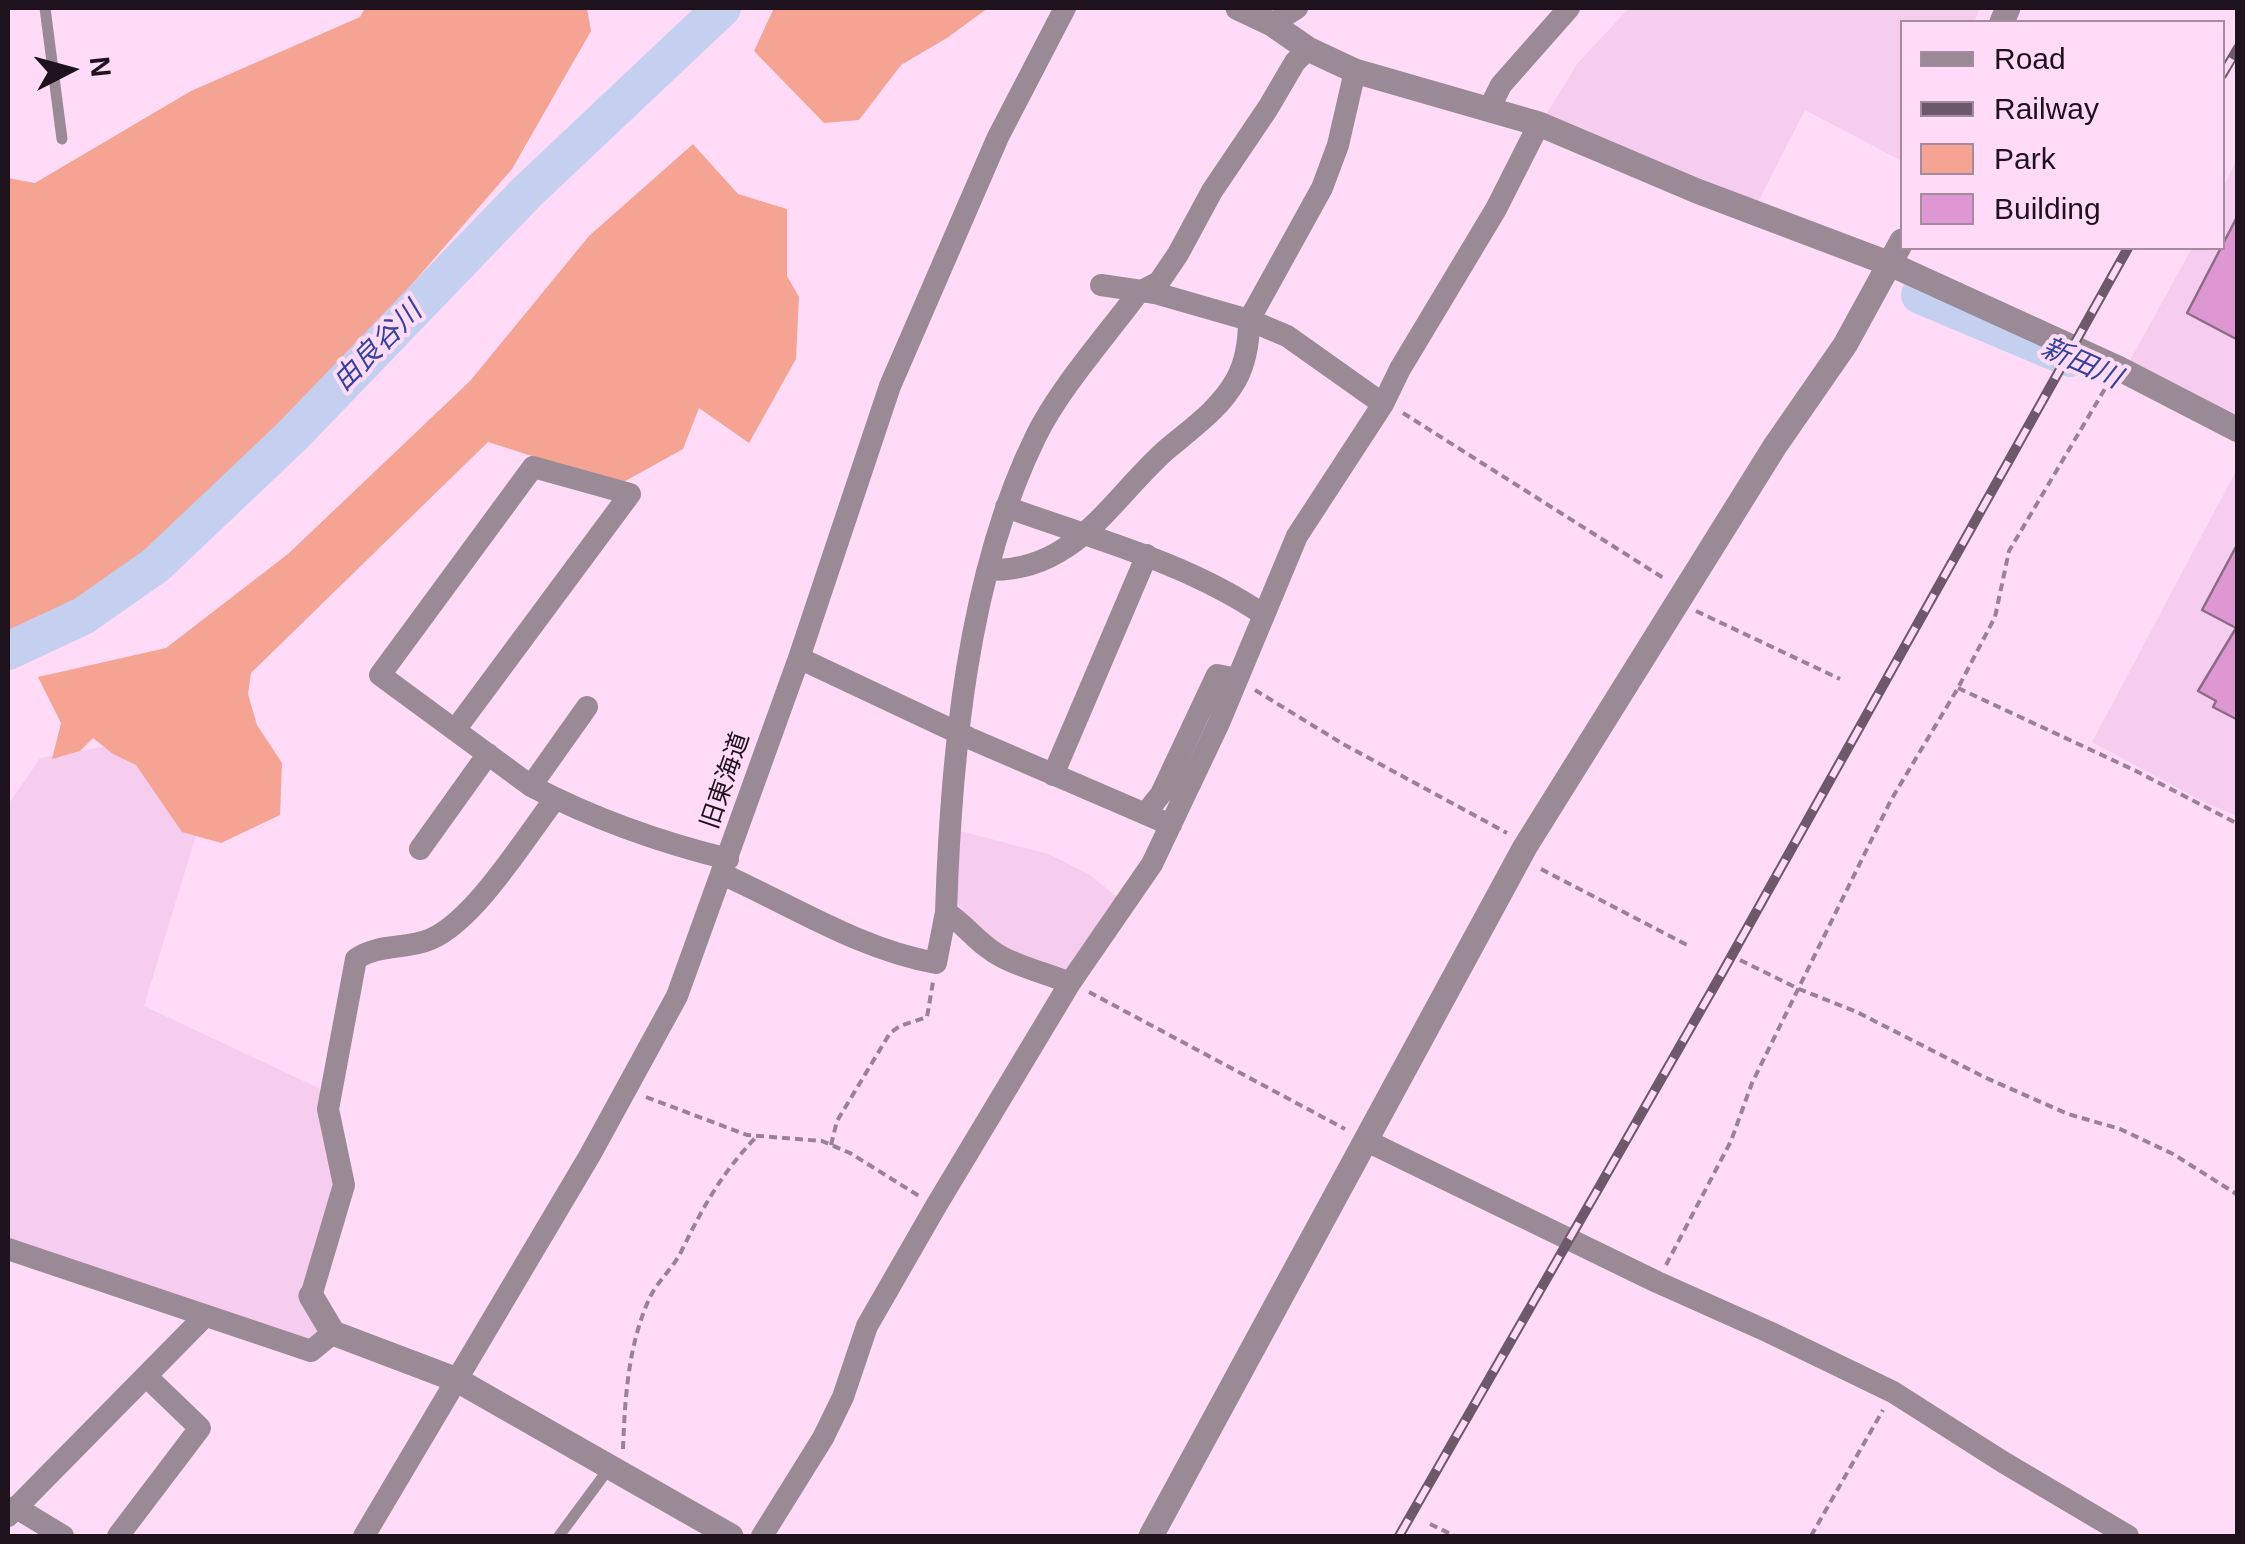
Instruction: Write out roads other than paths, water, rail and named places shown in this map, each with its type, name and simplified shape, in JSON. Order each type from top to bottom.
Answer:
[{"type":"street","name":"旧東海道","points":[[364,1536],[628,1088],[677,996],[799,658],[890,386],[998,137],[1066,8]]},
{"type":"street","points":[[1238,8],[1355,71],[1539,124],[1697,191],[1896,252],[2238,430]]},
{"type":"street","points":[[1272,24],[1297,8]]},
{"type":"street","points":[[1490,110],[1501,85],[1569,8]]},
{"type":"street","points":[[455,730],[630,494],[534,467],[380,675],[531,786],[555,799],[725,866],[871,944],[936,963],[946,912],[956,732],[989,570],[1006,508],[1038,432],[1138,293],[1159,282],[1294,62],[1308,49]]},
{"type":"street","points":[[989,570],[1014,571],[1085,536],[1164,452],[1212,413],[1237,378],[1248,342],[1249,320],[1322,188],[1338,146],[1355,71]]},
{"type":"street","points":[[762,1536],[823,1438],[843,1397],[868,1326],[936,1206],[1070,983],[1152,864],[1238,679],[1298,536],[1383,404],[1496,210],[1539,124]]},
{"type":"street","points":[[1151,1536],[1525,847],[1775,446],[1845,344],[1896,252]]},
{"type":"street","points":[[1101,285],[1156,294],[1249,320],[1288,336],[1383,404]]},
{"type":"street","points":[[1006,508],[1147,555],[1232,593],[1264,616]]},
{"type":"street","points":[[1054,775],[1147,555]]},
{"type":"street","points":[[799,658],[956,732],[1172,824]]},
{"type":"street","points":[[1145,814],[1161,794],[1217,675],[1238,679]]},
{"type":"street","points":[[531,786],[588,707]]},
{"type":"street","points":[[420,849],[488,754]]},
{"type":"street","points":[[555,799],[473,907],[457,922],[430,940],[369,950],[356,958],[328,1109],[344,1185],[311,1296],[333,1333],[457,1380],[731,1536]]},
{"type":"street","points":[[946,912],[1002,958],[1070,983]]},
{"type":"street","points":[[1367,1140],[1893,1392],[2128,1536]]},
{"type":"street","points":[[8,1250],[311,1351],[333,1333]]},
{"type":"street","points":[[63,1536],[11,1511],[205,1316]]},
{"type":"street","points":[[118,1536],[200,1428],[146,1376]]},
{"type":"lane","points":[[45,8],[62,139]]},
{"type":"lane","points":[[559,1536],[616,1470]]},
{"type":"waterway","name":"由良谷川","points":[[8,651],[83,616],[156,565],[292,436],[527,192],[722,8]]},
{"type":"waterway","name":"新田川","points":[[1920,295],[2070,358]]},
{"type":"railway","points":[[2225,70],[2238,48]]},
{"type":"railway","points":[[1399,1536],[1722,973],[2127,250]]}]
